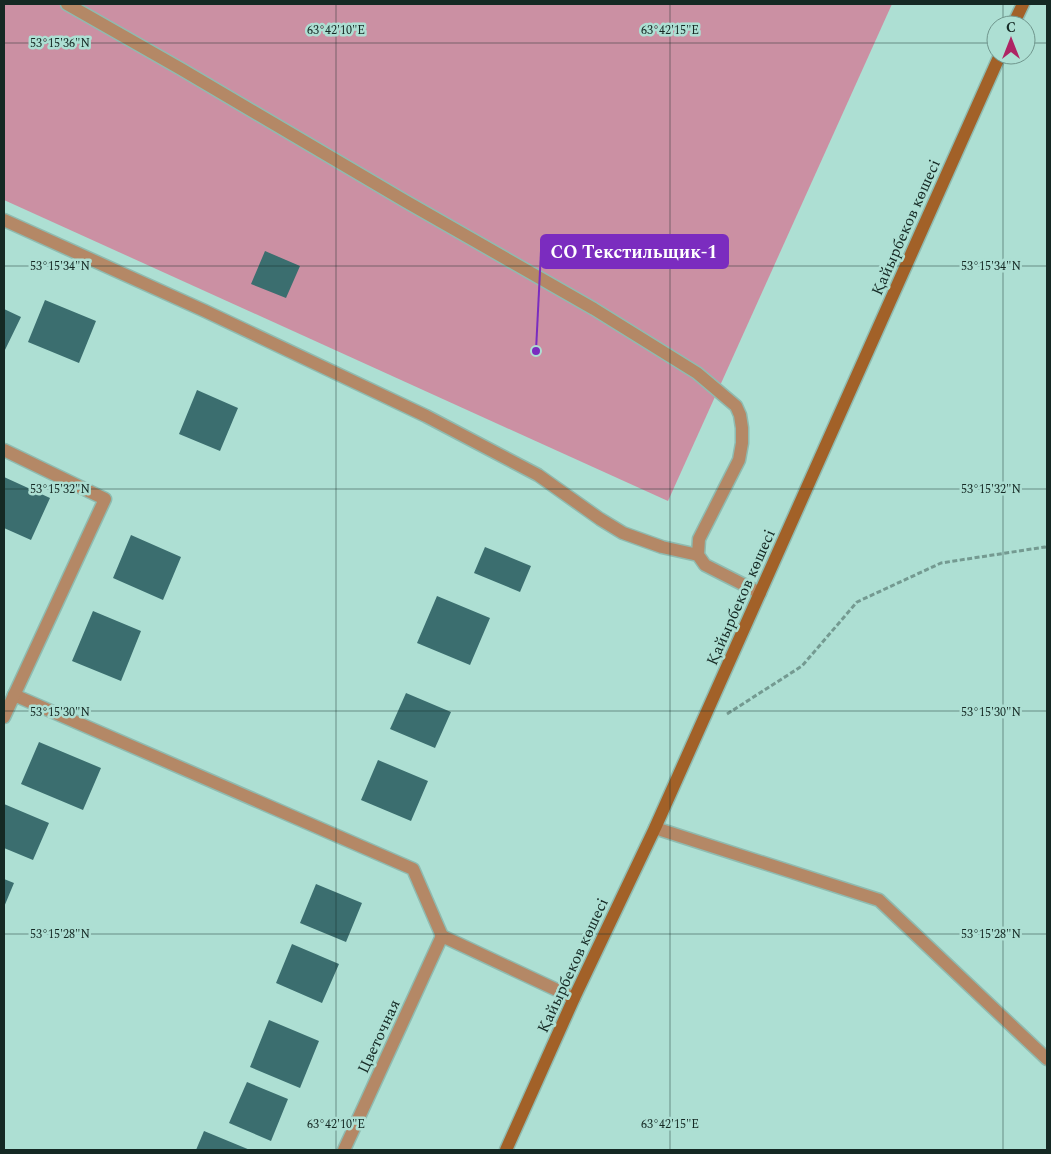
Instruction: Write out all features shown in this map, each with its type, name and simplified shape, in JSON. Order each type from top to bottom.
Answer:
[{"type":"main road","name":"Қайырбеков көшесі","points":[[506,1150],[574,998],[655,828],[996,65]]},
{"type":"street","points":[[67,4],[413,206],[594,309],[697,374],[736,406],[742,428],[739,460],[699,540],[698,556]]},
{"type":"street","points":[[4,220],[205,310],[426,416],[538,475],[623,533],[662,547],[698,556],[705,565],[760,593]]},
{"type":"street","points":[[4,450],[105,499],[4,717]]},
{"type":"street","points":[[14,695],[413,869],[442,936],[574,998]]},
{"type":"street","points":[[655,828],[879,900],[1047,1059]]},
{"type":"street","name":"Цветочная","points":[[344,1150],[442,936]]},
{"type":"path","points":[[726,715],[802,666],[857,602],[941,563],[1047,548]]},
{"type":"shaded area","points":[[4,4],[892,4],[668,501],[4,200]]},
{"type":"building","points":[[265,251],[300,266],[286,298],[251,284]]},
{"type":"building","points":[[45,300],[96,321],[79,363],[28,342]]},
{"type":"building","points":[[4,309],[21,317],[4,352]]},
{"type":"building","points":[[197,390],[238,408],[220,451],[179,434]]},
{"type":"building","points":[[4,477],[50,498],[31,540],[4,528]]},
{"type":"building","points":[[131,535],[181,557],[163,600],[113,578]]},
{"type":"building","points":[[485,547],[531,566],[520,592],[474,573]]},
{"type":"building","points":[[437,596],[490,618],[470,665],[417,643]]},
{"type":"building","points":[[93,611],[141,631],[121,681],[72,661]]},
{"type":"building","points":[[406,693],[451,712],[435,748],[390,729]]},
{"type":"building","points":[[39,742],[101,768],[83,810],[21,784]]},
{"type":"building","points":[[378,760],[428,781],[411,821],[361,800]]},
{"type":"building","points":[[4,804],[49,823],[33,860],[4,848]]},
{"type":"building","points":[[4,879],[14,883],[4,907]]},
{"type":"building","points":[[316,884],[362,903],[346,942],[300,923]]},
{"type":"building","points":[[292,944],[339,964],[322,1003],[276,983]]},
{"type":"building","points":[[269,1020],[319,1041],[300,1088],[250,1067]]},
{"type":"building","points":[[247,1082],[288,1099],[271,1141],[229,1123]]},
{"type":"building","points":[[204,1131],[250,1150],[196,1150]]},
{"type":"place","name":"СО Текстильщик-1","points":[[536,351]]}]
